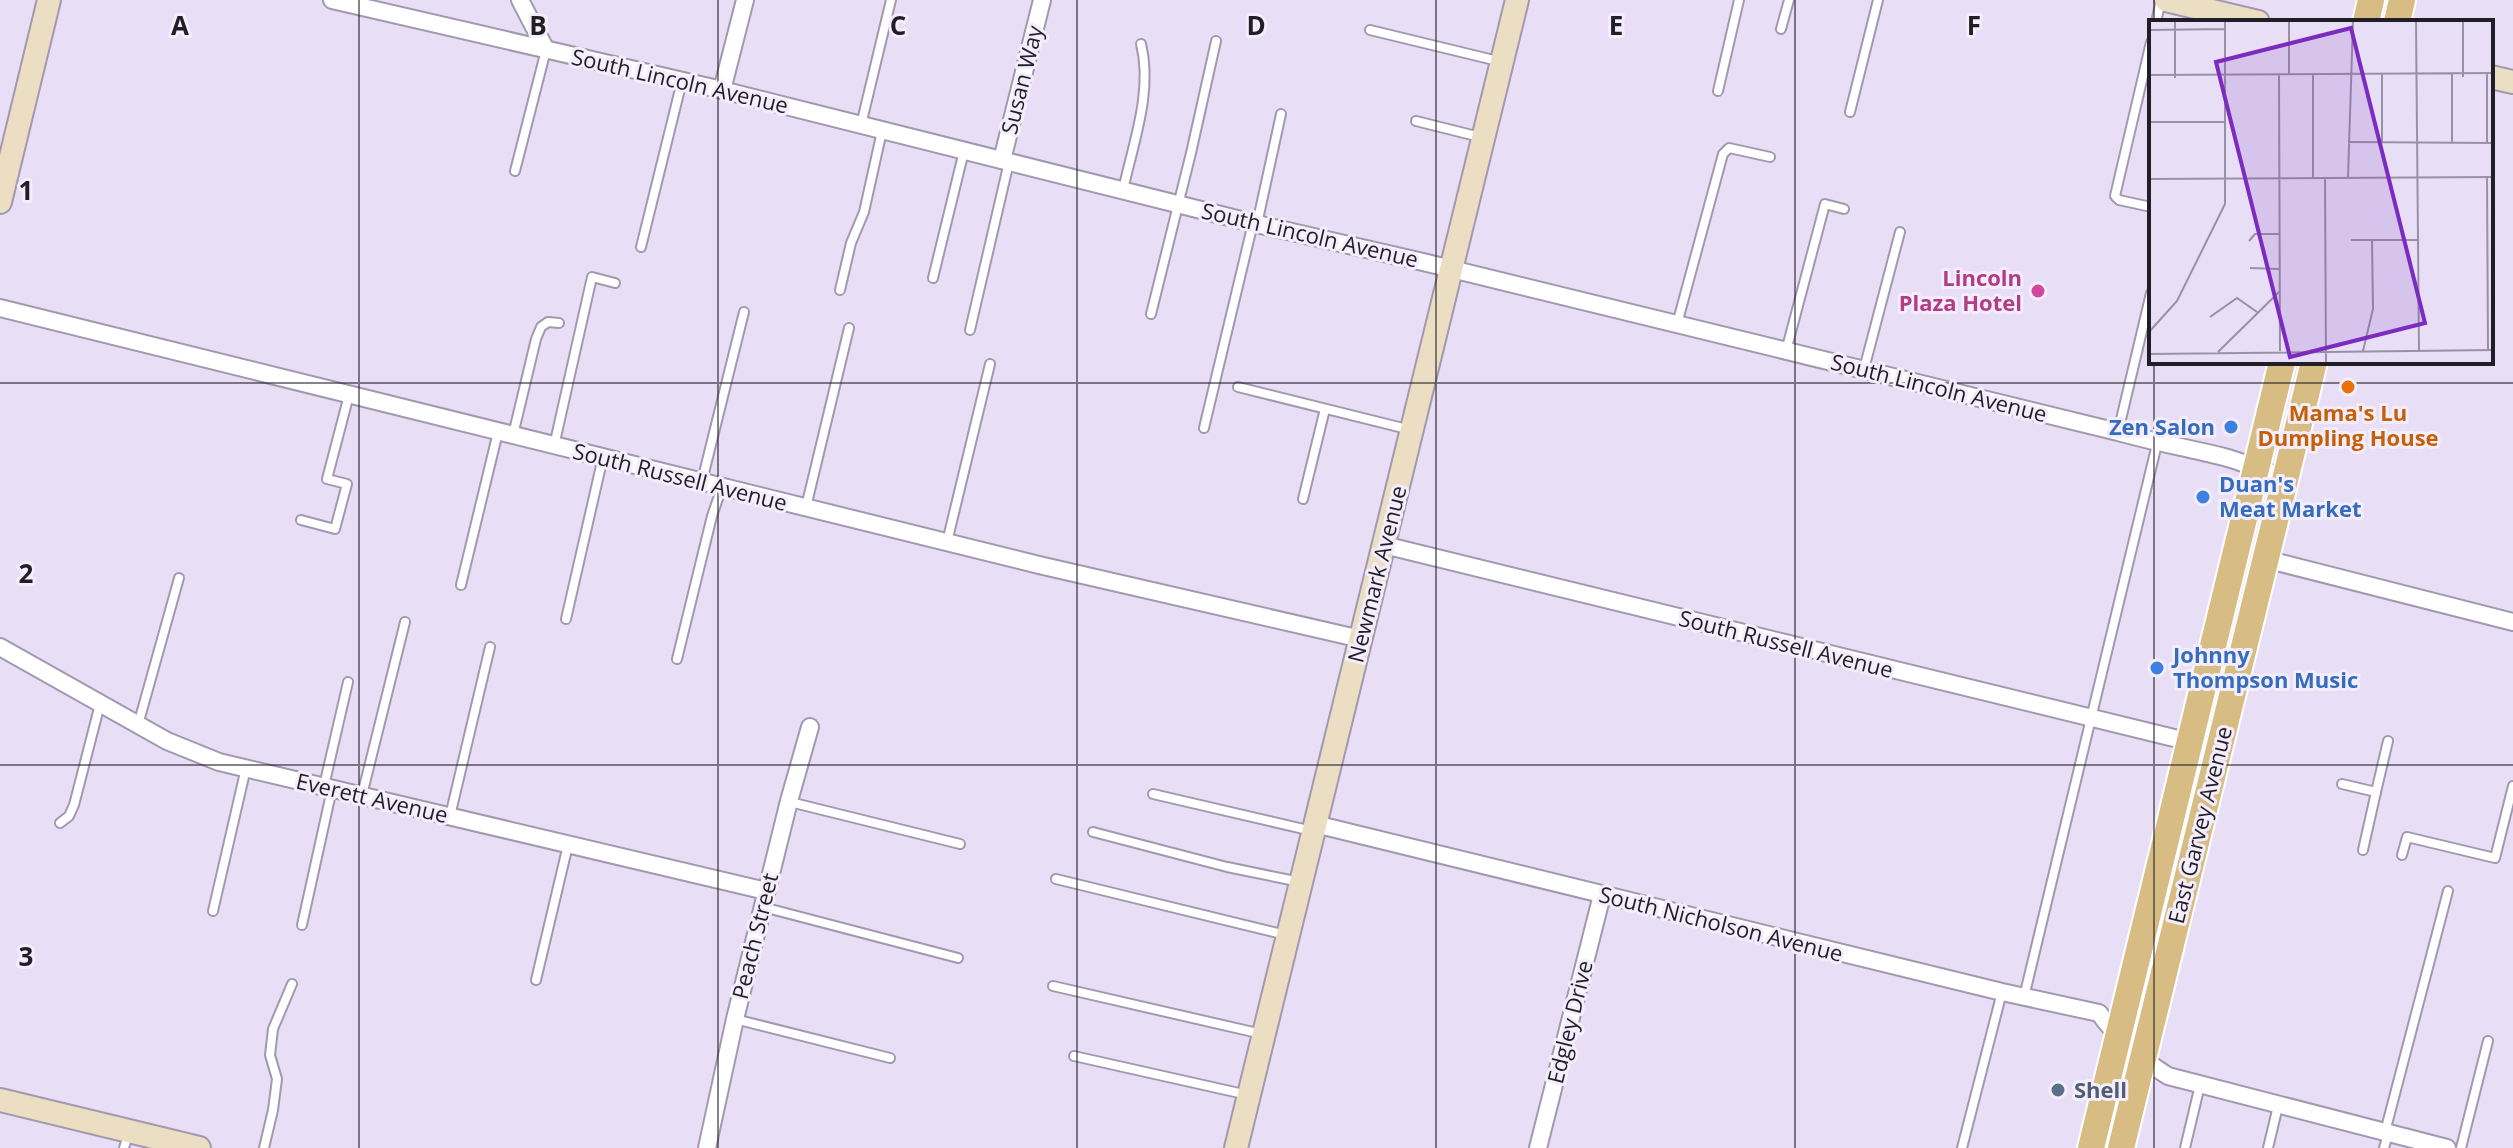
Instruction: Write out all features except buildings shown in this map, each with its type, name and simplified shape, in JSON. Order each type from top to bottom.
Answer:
[{"type":"main road","points":[[2366,20],[2371,0]]},
{"type":"main road","points":[[2397,20],[2402,0]]},
{"type":"main road","name":"East Garvey Avenue","points":[[2091,1148],[2282,364]]},
{"type":"main road","name":"East Garvey Avenue","points":[[2121,1148],[2313,364]]},
{"type":"street","points":[[0,202],[49,0]]},
{"type":"street","name":"South Lincoln Avenue","points":[[332,0],[722,90],[1177,204],[1864,369],[2157,444],[2226,457],[2256,470],[2285,477]]},
{"type":"street","points":[[520,0],[546,50]]},
{"type":"street","points":[[722,90],[745,0]]},
{"type":"street","name":"Susan Way","points":[[1006,161],[1042,0]]},
{"type":"street","name":"Newmark Avenue","points":[[1236,1148],[1517,0]]},
{"type":"street","points":[[2163,0],[2249,20]]},
{"type":"street","points":[[2493,77],[2513,82]]},
{"type":"street","name":"South Russell Avenue","points":[[0,308],[806,508],[1361,639]]},
{"type":"street","name":"South Russell Avenue","points":[[1384,545],[2219,749]]},
{"type":"street","points":[[2265,559],[2513,622]]},
{"type":"street","name":"Everett Avenue","points":[[0,647],[138,726],[219,762],[568,844],[764,899]]},
{"type":"street","name":"Peach Street","points":[[707,1148],[764,899],[810,727]]},
{"type":"street","name":"South Nicholson Avenue","points":[[1314,828],[2099,1013],[2143,1058],[2168,1076],[2386,1138],[2447,1148]]},
{"type":"street","name":"Edgley Drive","points":[[1538,1148],[1602,895]]},
{"type":"street","points":[[0,1100],[127,1140],[195,1148]]},
{"type":"lane","points":[[861,125],[891,0]]},
{"type":"lane","points":[[1718,91],[1739,0]]},
{"type":"lane","points":[[1781,29],[1789,0]]},
{"type":"lane","points":[[1850,112],[1878,0]]},
{"type":"lane","points":[[2157,20],[2163,0]]},
{"type":"lane","points":[[1370,30],[1502,62]]},
{"type":"lane","points":[[1151,314],[1216,41]]},
{"type":"lane","points":[[1123,190],[1144,81],[1141,44]]},
{"type":"lane","points":[[515,171],[546,50]]},
{"type":"lane","points":[[2149,51],[2115,196],[2119,200],[2149,207]]},
{"type":"lane","points":[[641,247],[682,81]]},
{"type":"lane","points":[[1204,428],[1281,114]]},
{"type":"lane","points":[[1416,121],[1484,139]]},
{"type":"lane","points":[[840,290],[851,243],[864,212],[882,131]]},
{"type":"lane","points":[[1677,324],[1723,154],[1729,148],[1770,157]]},
{"type":"lane","points":[[933,278],[964,151]]},
{"type":"lane","points":[[970,330],[1006,161]]},
{"type":"lane","points":[[1786,351],[1825,204],[1844,209]]},
{"type":"lane","points":[[1864,369],[1900,232]]},
{"type":"lane","points":[[554,446],[592,277],[615,283]]},
{"type":"lane","points":[[2118,432],[2149,301]]},
{"type":"lane","points":[[702,482],[744,312]]},
{"type":"lane","points":[[461,585],[536,339],[541,327],[548,322],[559,323]]},
{"type":"lane","points":[[806,508],[849,328]]},
{"type":"lane","points":[[947,542],[990,364]]},
{"type":"lane","points":[[1238,387],[1412,431]]},
{"type":"lane","points":[[301,520],[335,529],[347,484],[327,479],[349,395]]},
{"type":"lane","points":[[1303,499],[1325,409]]},
{"type":"lane","points":[[2024,997],[2157,444]]},
{"type":"lane","points":[[566,619],[603,457]]},
{"type":"lane","points":[[677,659],[722,487]]},
{"type":"lane","points":[[138,726],[179,578]]},
{"type":"lane","points":[[362,795],[405,622]]},
{"type":"lane","points":[[450,816],[490,647]]},
{"type":"lane","points":[[302,925],[348,682]]},
{"type":"lane","points":[[60,823],[69,816],[74,805],[100,704]]},
{"type":"lane","points":[[2363,850],[2388,741]]},
{"type":"lane","points":[[213,911],[246,768]]},
{"type":"lane","points":[[2342,784],[2376,792]]},
{"type":"lane","points":[[2402,855],[2407,837],[2495,858],[2513,786]]},
{"type":"lane","points":[[1153,794],[1314,828]]},
{"type":"lane","points":[[789,801],[960,844]]},
{"type":"lane","points":[[1093,832],[1227,867],[1301,882]]},
{"type":"lane","points":[[536,980],[568,844]]},
{"type":"lane","points":[[1056,879],[1287,935]]},
{"type":"lane","points":[[2386,1138],[2448,891]]},
{"type":"lane","points":[[764,899],[958,958]]},
{"type":"lane","points":[[264,1148],[277,1079],[270,1055],[273,1029],[292,984]]},
{"type":"lane","points":[[1053,986],[1263,1034]]},
{"type":"lane","points":[[1962,1148],[2002,992]]},
{"type":"lane","points":[[735,1019],[890,1058]]},
{"type":"lane","points":[[2461,1148],[2488,1041]]},
{"type":"lane","points":[[1074,1056],[1249,1095]]},
{"type":"lane","points":[[2185,1148],[2200,1085]]},
{"type":"lane","points":[[2268,1148],[2278,1106]]},
{"type":"place","name":"Lincoln Plaza Hotel","points":[[2038,291]]},
{"type":"place","name":"Mama's Lu Dumpling House","points":[[2348,387]]},
{"type":"place","name":"Zen Salon","points":[[2231,427]]},
{"type":"place","name":"Duan's Meat Market","points":[[2203,497]]},
{"type":"place","name":"Johnny Thompson Music","points":[[2157,668]]},
{"type":"place","name":"Shell","points":[[2058,1090]]}]
